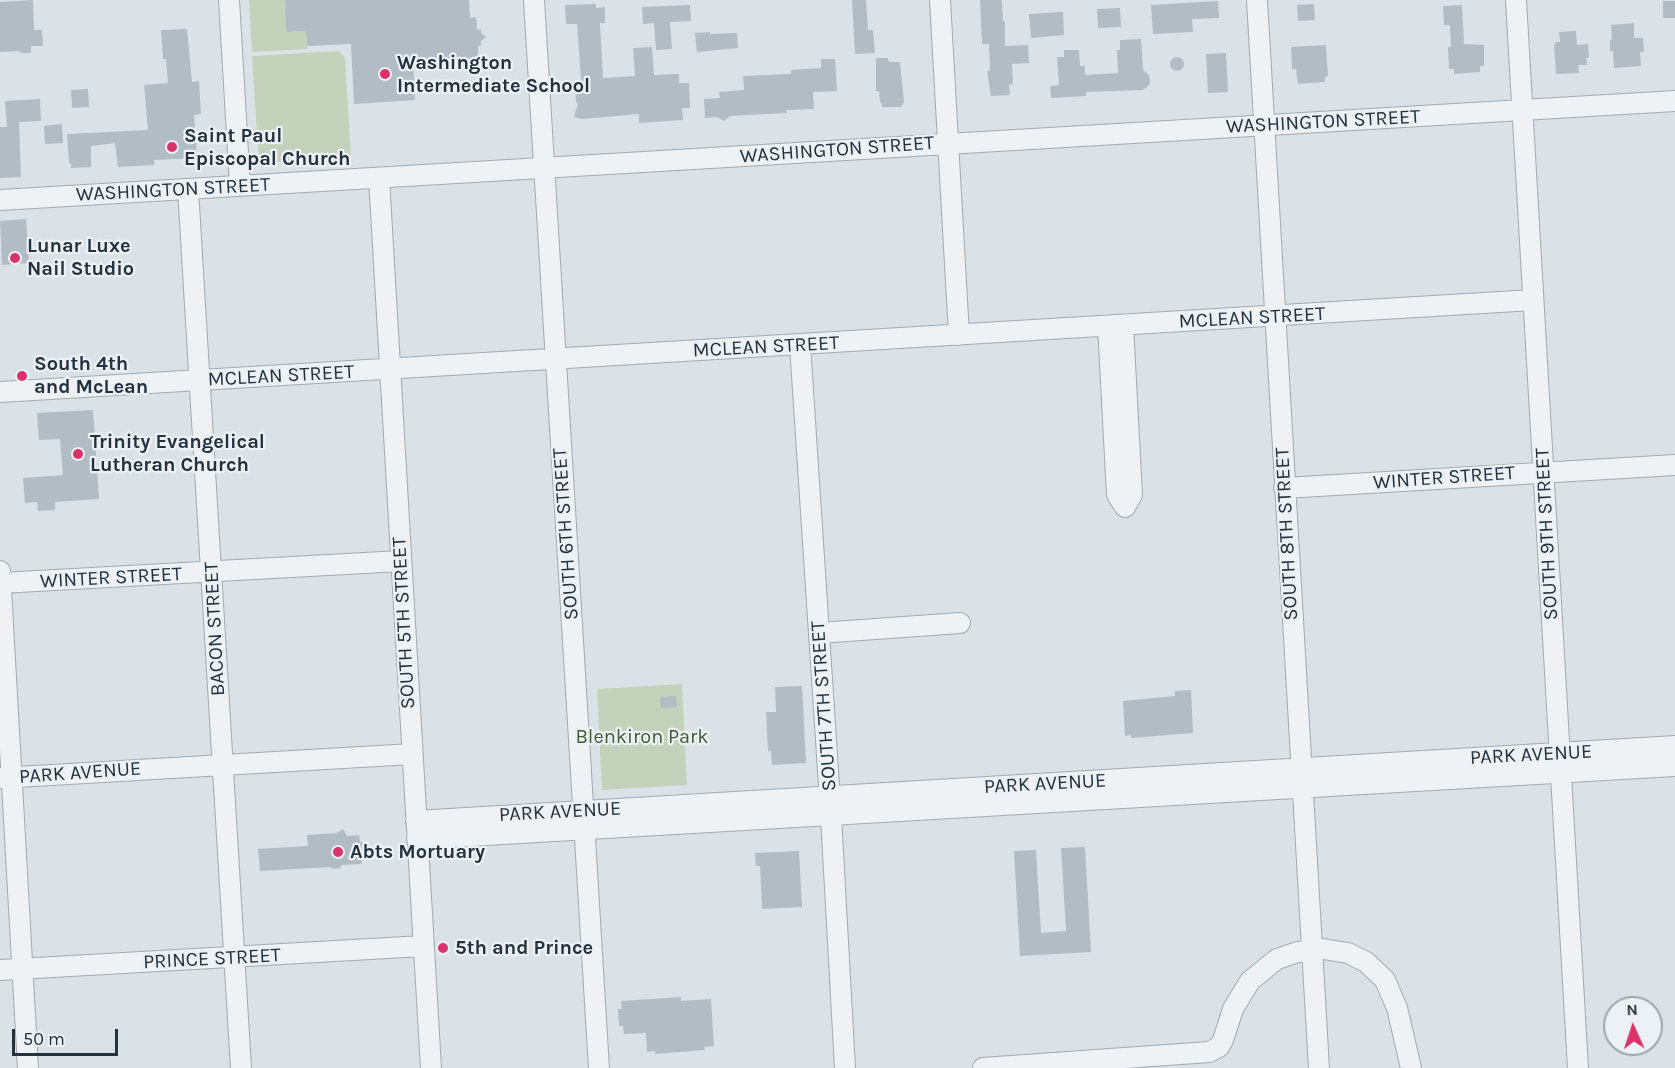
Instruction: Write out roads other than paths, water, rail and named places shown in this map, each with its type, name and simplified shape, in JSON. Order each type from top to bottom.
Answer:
[{"type":"street","points":[[229,0],[240,186]]},
{"type":"street","name":"SOUTH 6TH STREET","points":[[534,0],[599,1068]]},
{"type":"street","points":[[940,0],[958,335]]},
{"type":"street","name":"SOUTH 8TH STREET","points":[[1257,0],[1319,1068]]},
{"type":"street","name":"SOUTH 9TH STREET","points":[[1516,0],[1578,1068]]},
{"type":"street","name":"WASHINGTON STREET","points":[[0,200],[1675,101]]},
{"type":"street","name":"SOUTH 5TH STREET","points":[[379,178],[431,1068]]},
{"type":"street","name":"BACON STREET","points":[[188,189],[241,1068]]},
{"type":"street","name":"MCLEAN STREET","points":[[0,392],[1533,300]]},
{"type":"street","points":[[1115,326],[1132,495],[1125,507],[1118,495],[1115,326]]},
{"type":"street","name":"SOUTH 7TH STREET","points":[[800,345],[845,1068]]},
{"type":"street","name":"WINTER STREET","points":[[1284,488],[1675,465]]},
{"type":"street","name":"WINTER STREET","points":[[0,583],[401,561]]},
{"type":"street","points":[[0,571],[5,778],[28,1068]]},
{"type":"street","points":[[819,633],[960,623]]},
{"type":"street","name":"PARK AVENUE","points":[[830,806],[1303,788],[1561,762],[1675,746]]},
{"type":"street","name":"PARK AVENUE","points":[[5,778],[412,754]]},
{"type":"street","name":"PARK AVENUE","points":[[416,830],[830,806],[1302,768],[1561,762],[1675,766]]},
{"type":"street","name":"PRINCE STREET","points":[[0,970],[423,946]]},
{"type":"street","points":[[983,1068],[1209,1052],[1219,1047],[1233,1009],[1250,981],[1277,959],[1298,952],[1323,949],[1348,953],[1379,972],[1389,987],[1397,1008],[1411,1068]]},
{"type":"place","name":"Washington Intermediate School","points":[[385,74]]},
{"type":"place","name":"Saint Paul Episcopal Church","points":[[172,147]]},
{"type":"place","name":"Lunar Luxe Nail Studio","points":[[15,258]]},
{"type":"place","name":"South 4th and McLean","points":[[22,376]]},
{"type":"place","name":"Trinity Evangelical Lutheran Church","points":[[78,454]]},
{"type":"place","name":"Abts Mortuary","points":[[338,852]]},
{"type":"place","name":"5th and Prince","points":[[443,948]]},
{"type":"park label","name":"Blenkiron Park","points":[[642,737]]}]
